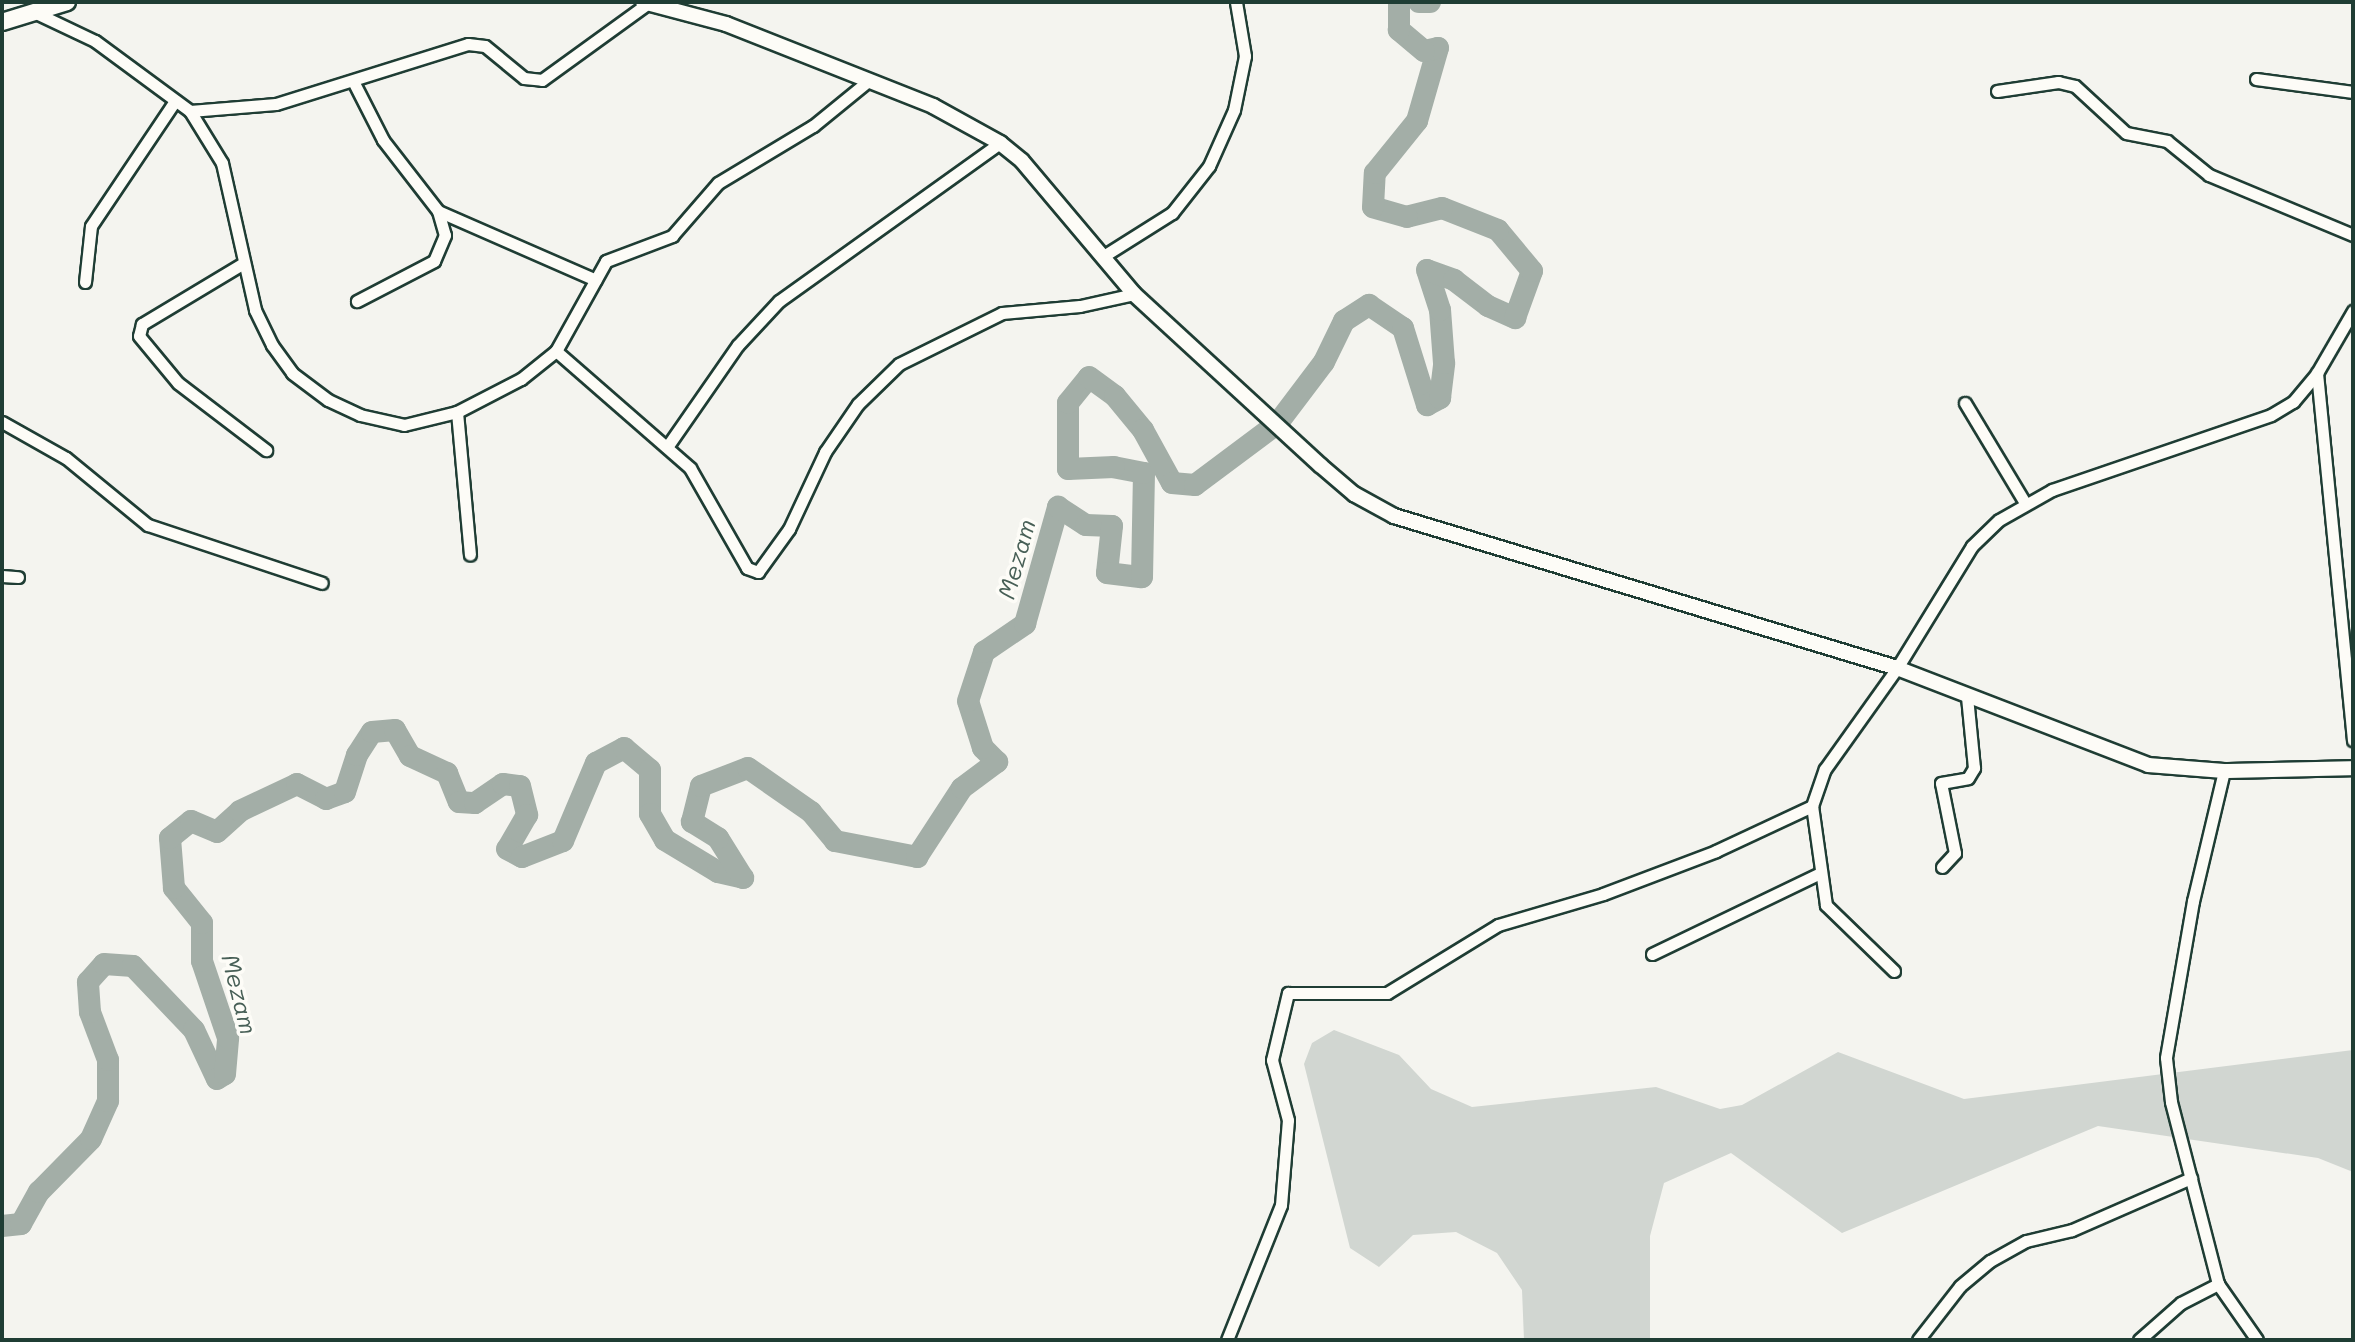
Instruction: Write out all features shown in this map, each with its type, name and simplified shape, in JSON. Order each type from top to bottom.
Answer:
[{"type":"main road","points":[[2,22],[66,2]]},
{"type":"street","points":[[66,2],[71,29]]},
{"type":"street","points":[[1102,257],[1172,213],[1209,166],[1234,110],[1245,56],[1236,2]]},
{"type":"street","points":[[190,111],[276,104],[468,44],[485,46],[524,78],[542,80],[645,3],[726,24],[933,106],[1000,143],[1022,161],[1134,294],[1354,494],[1394,516],[1897,668],[2148,765],[2224,771],[2353,768]]},
{"type":"street","points":[[36,13],[71,29],[135,68],[190,111],[222,163],[242,264],[255,310],[272,345],[292,373],[328,400],[360,415],[404,425],[457,412],[488,399],[556,351],[612,256],[647,249],[672,236],[718,183],[813,126],[867,82]]},
{"type":"street","points":[[2256,79],[2353,92]]},
{"type":"street","points":[[353,81],[383,140],[438,211],[445,235],[434,261],[357,301]]},
{"type":"street","points":[[1997,91],[2058,82],[2075,86],[2126,133],[2167,141],[2201,171],[2353,235]]},
{"type":"street","points":[[85,282],[91,226],[175,101]]},
{"type":"street","points":[[667,447],[738,345],[779,301],[1000,143]]},
{"type":"street","points":[[438,211],[596,280]]},
{"type":"street","points":[[242,264],[142,324],[139,336],[178,383],[266,450]]},
{"type":"street","points":[[556,351],[605,399],[667,447],[703,486],[747,568],[758,572],[789,529],[825,452],[858,404],[899,364],[1002,313],[1080,306],[1134,294]]},
{"type":"street","points":[[1894,971],[1830,912],[1820,873],[1812,806],[1825,769],[1897,668],[1972,546],[2025,503],[2271,415],[2293,402],[2317,373],[2353,311]]},
{"type":"street","points":[[2317,373],[2353,740]]},
{"type":"street","points":[[1965,403],[2025,503]]},
{"type":"street","points":[[457,412],[470,554]]},
{"type":"street","points":[[2,422],[66,458],[148,525],[322,583]]},
{"type":"street","points":[[2,576],[18,577]]},
{"type":"street","points":[[1942,867],[1955,853],[1941,783],[1968,778],[1974,768],[1967,697]]},
{"type":"street","points":[[2224,771],[2168,1026],[2171,1102],[2218,1284],[2257,1340]]},
{"type":"street","points":[[1227,1340],[1281,1205],[1288,1120],[1272,1060],[1288,993],[1387,993],[1498,925],[1603,894],[1716,851],[1812,806]]},
{"type":"street","points":[[1652,954],[1820,873]]},
{"type":"street","points":[[1918,1340],[1960,1286],[1990,1261],[2026,1241],[2072,1230],[2191,1178]]},
{"type":"street","points":[[2139,1340],[2181,1303],[2218,1284]]},
{"type":"shaded area","points":[[1334,1030],[1399,1055],[1431,1089],[1472,1107],[1656,1087],[1720,1109],[1742,1105],[1838,1052],[1964,1099],[2353,1050],[2353,1172],[2318,1158],[2098,1126],[1842,1233],[1731,1153],[1664,1183],[1650,1236],[1650,1340],[1524,1340],[1522,1290],[1497,1253],[1456,1232],[1413,1235],[1379,1267],[1350,1248],[1304,1064],[1312,1043]]},
{"type":"waterway","name":"Mezam","points":[[2,1226],[21,1224],[39,1192],[91,1139],[108,1101],[108,1060],[90,1012],[88,982],[104,964],[133,966],[194,1030],[217,1079],[225,1074],[228,1038],[202,961],[202,923],[174,888],[170,838],[191,821],[217,832],[240,811],[297,784],[326,799],[345,792],[357,755],[372,732],[395,730],[410,756],[447,773],[459,802],[475,803],[503,784],[520,786],[527,815],[507,849],[522,857],[563,841],[596,763],[624,748],[650,770],[650,814],[665,840],[718,872],[743,878],[718,838],[692,822],[701,786],[748,768],[811,812],[835,841],[917,857],[962,788],[997,762],[983,748],[968,701],[984,652],[1025,624],[1058,507],[1086,525],[1112,526],[1107,573],[1142,577],[1144,473],[1114,467],[1068,469],[1068,403],[1089,377],[1115,396],[1143,430],[1172,483],[1195,485],[1278,423],[1324,362],[1344,321],[1369,305],[1403,328],[1427,405],[1440,398],[1444,363],[1440,310],[1427,270],[1454,280],[1488,306],[1515,318],[1532,271],[1498,230],[1442,208],[1407,217],[1373,207],[1375,173],[1417,121],[1438,48],[1424,51],[1399,30],[1399,2]]},
{"type":"waterway","name":"Mezam","points":[[1419,2],[1430,2]]}]
